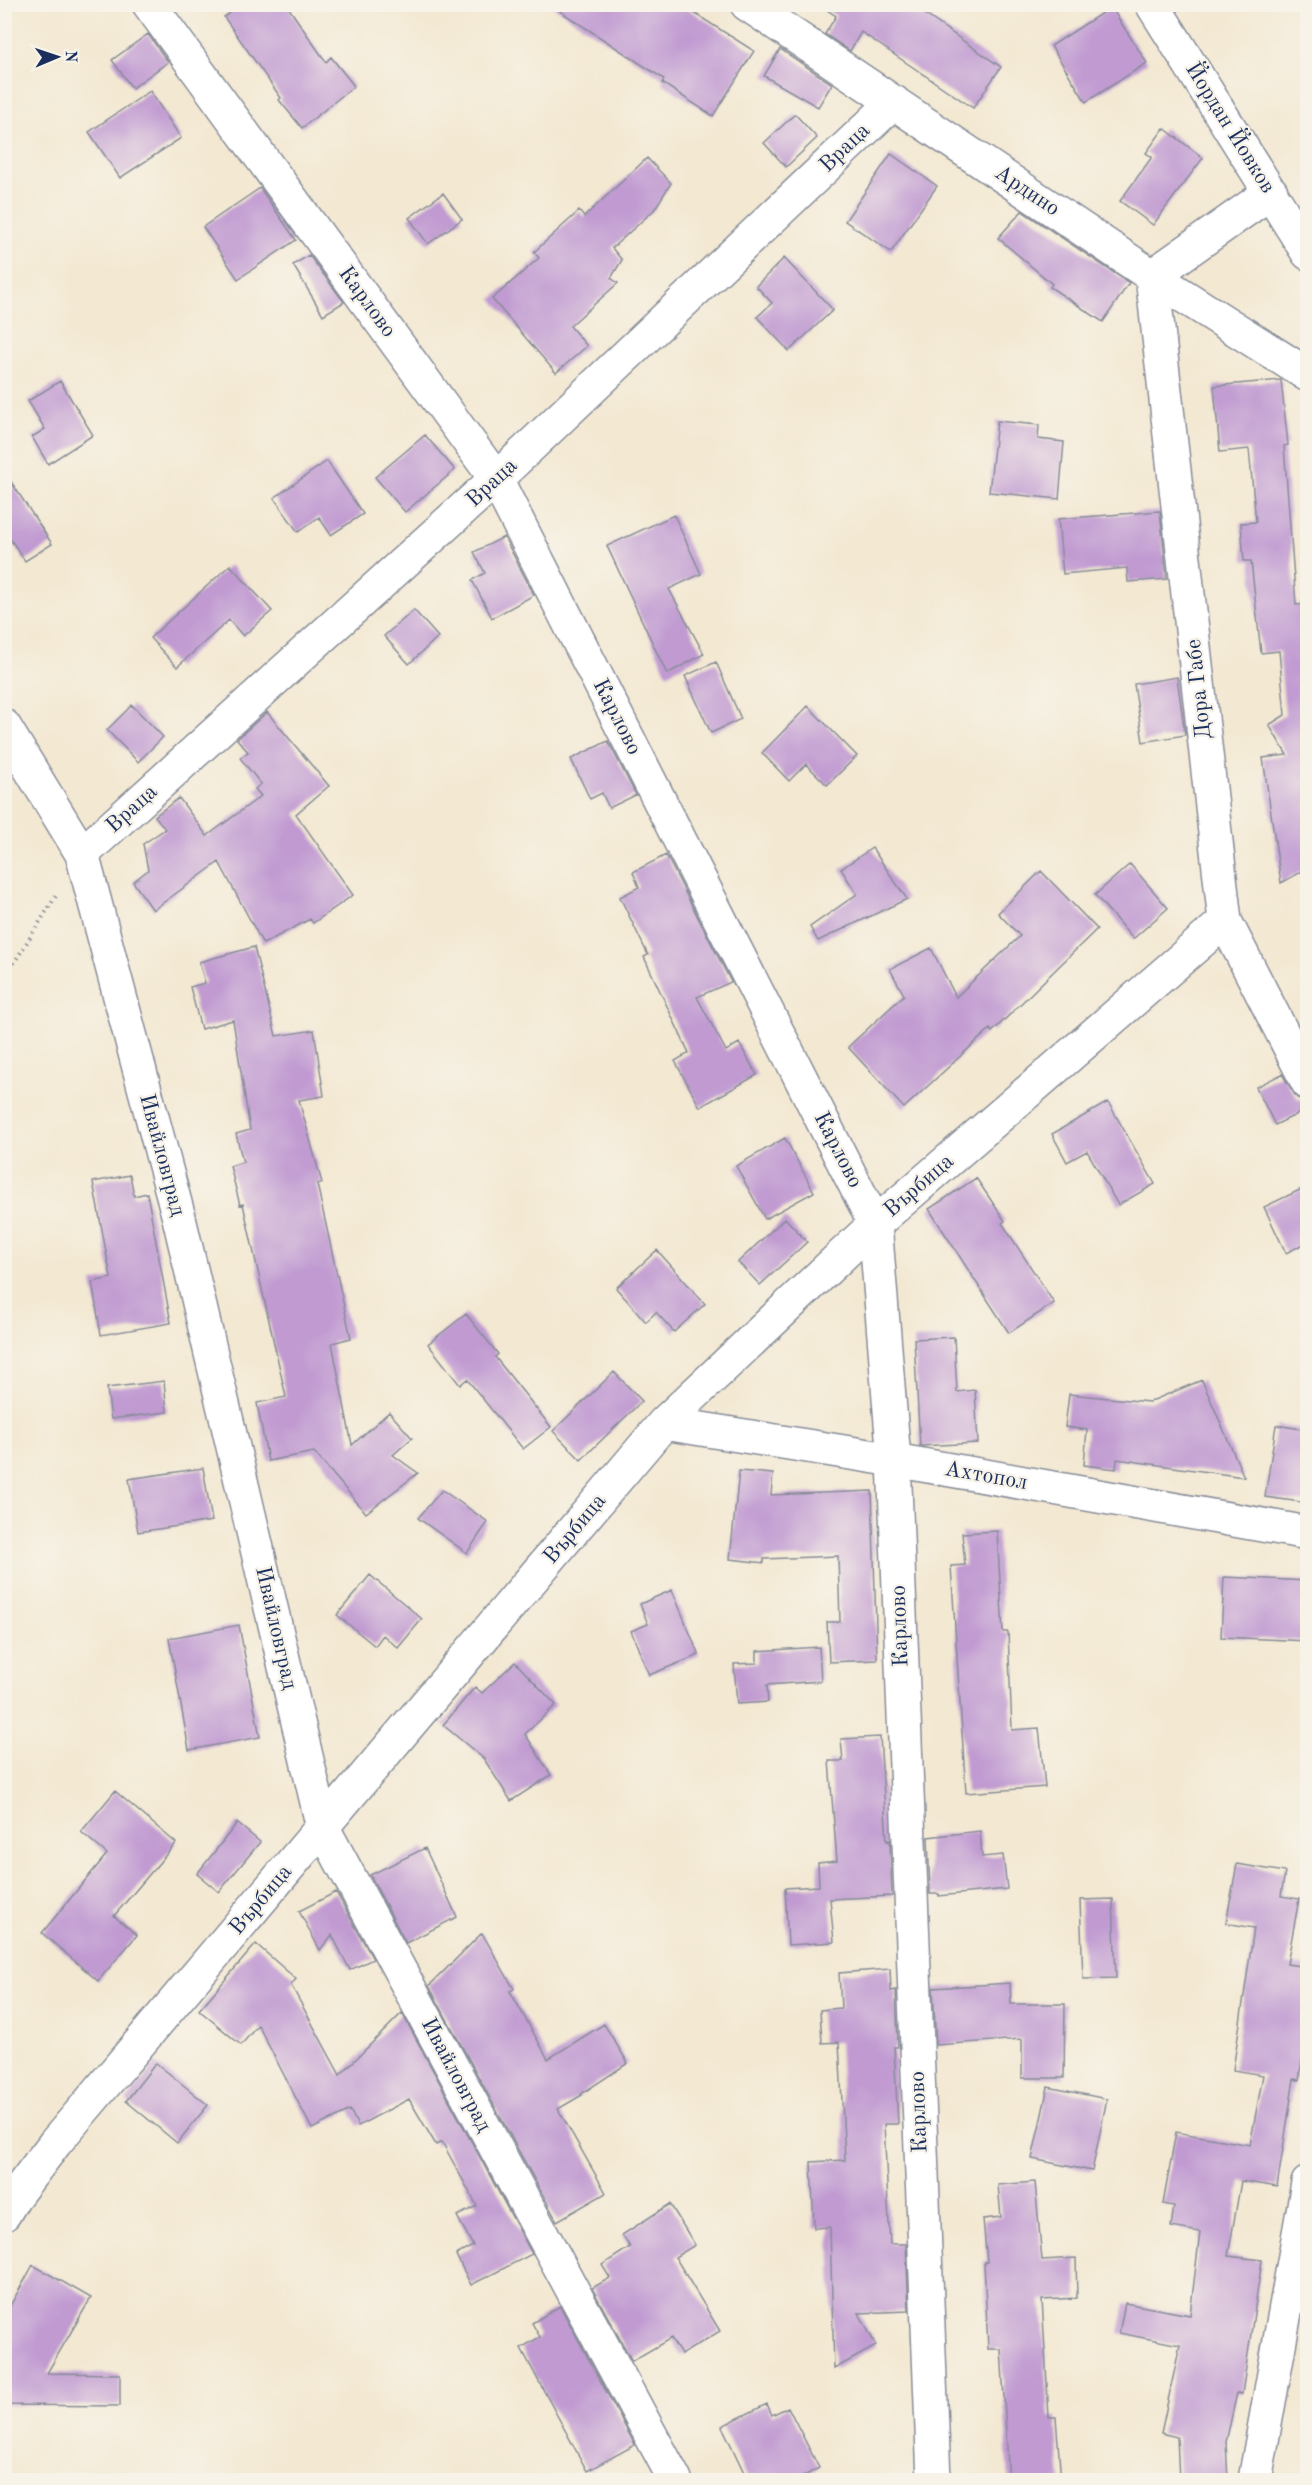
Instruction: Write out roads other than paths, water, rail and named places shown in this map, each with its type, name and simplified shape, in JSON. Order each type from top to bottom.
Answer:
[{"type":"street","name":"Карлово","points":[[149,4],[496,479],[875,1224],[894,1460],[934,2481]]},
{"type":"street","name":"Ардино","points":[[747,4],[1152,276],[1308,375]]},
{"type":"street","name":"Йордан Йовков","points":[[1152,4],[1308,253]]},
{"type":"street","name":"Враца","points":[[82,854],[496,479],[894,102]]},
{"type":"street","points":[[1152,276],[1271,192]]},
{"type":"street","name":"Дора Габе","points":[[1152,276],[1225,921],[1308,1083]]},
{"type":"street","name":"Ивайловград","points":[[4,726],[82,854],[179,1218],[323,1828],[675,2481]]},
{"type":"street","name":"Върбица","points":[[4,2214],[14,2197],[55,2144],[664,1424],[875,1224],[1225,921]]},
{"type":"street","name":"Ахтопол","points":[[664,1424],[894,1460],[1308,1533]]},
{"type":"street","points":[[1255,2481],[1308,2183]]}]
